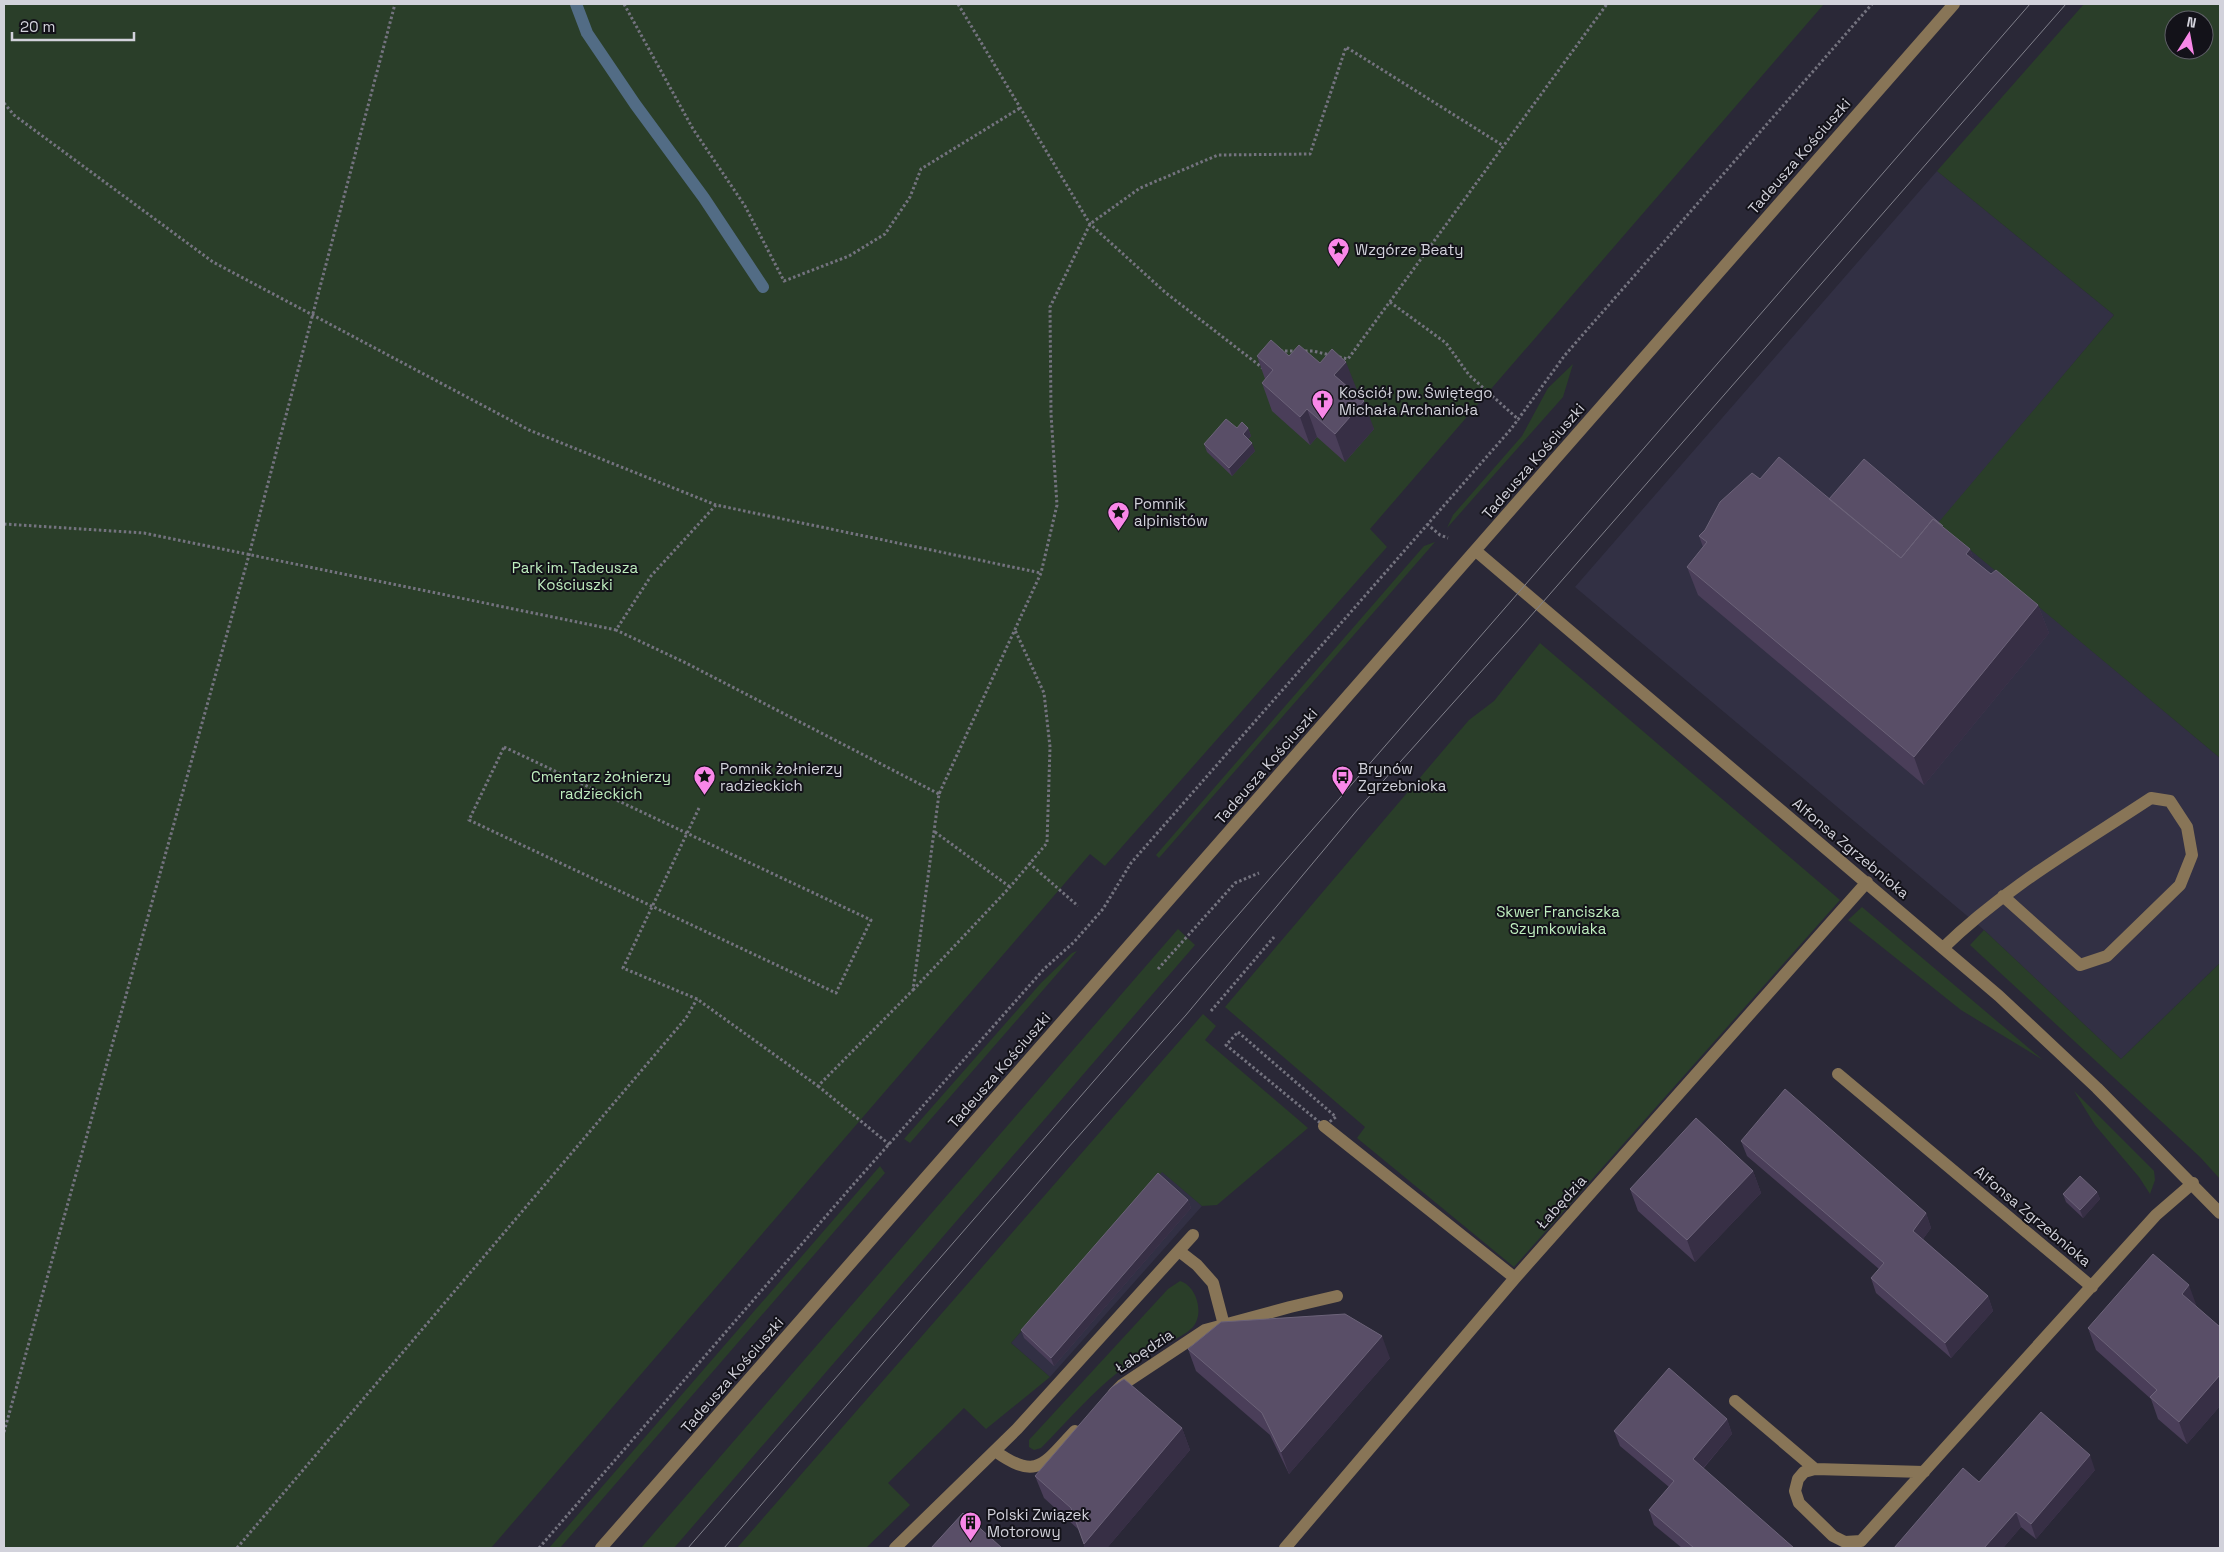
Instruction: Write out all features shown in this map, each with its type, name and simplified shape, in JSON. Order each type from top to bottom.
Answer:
[{"type":"street","name":"Tadeusza Kościuszki","points":[[601,1548],[1954,4]]},
{"type":"street","name":"Alfonsa Zgrzebnioka","points":[[1476,551],[1999,996],[2083,1074],[2220,1212]]},
{"type":"street","points":[[1943,948],[1963,928],[2003,896],[2151,798],[2170,801],[2187,827],[2192,855],[2180,886],[2107,956],[2080,965],[2003,896]]},
{"type":"street","name":"Łabędzia","points":[[1284,1548],[1515,1278],[1821,936],[1866,882]]},
{"type":"street","name":"Alfonsa Zgrzebnioka","points":[[1838,1074],[2092,1287]]},
{"type":"street","points":[[1324,1126],[1515,1278]]},
{"type":"street","name":"Alfonsa Zgrzebnioka","points":[[1815,1469],[1804,1472],[1798,1479],[1795,1490],[1799,1503],[1833,1536],[1846,1542],[1861,1541],[2156,1214],[2193,1183]]},
{"type":"street","points":[[895,1548],[1017,1429],[1193,1235]]},
{"type":"street","points":[[1179,1251],[1197,1265],[1212,1283],[1224,1325]]},
{"type":"street","name":"Łabędzia","points":[[1102,1405],[1122,1385],[1205,1330],[1337,1296]]},
{"type":"street","points":[[1735,1401],[1815,1469],[1924,1472]]},
{"type":"street","points":[[994,1451],[1013,1464],[1030,1468],[1042,1465],[1082,1425]]},
{"type":"path","points":[[4,1432],[249,555],[395,4]]},
{"type":"path","points":[[624,4],[693,129],[745,206],[784,281],[849,256],[885,234],[910,197],[921,169],[1020,108]]},
{"type":"path","points":[[958,4],[1090,224],[1166,293],[1268,373]]},
{"type":"path","points":[[1273,354],[1281,350],[1313,351],[1348,359],[1607,4]]},
{"type":"path","points":[[539,1548],[1044,969],[1104,909],[1131,862],[1518,420],[1565,355],[1872,4]]},
{"type":"path","points":[[913,990],[939,794],[1041,573],[1057,505],[1051,414],[1050,307],[1090,224],[1140,188],[1218,155],[1310,154],[1346,47],[1502,146]]},
{"type":"path","points":[[4,103],[14,115],[214,262],[530,430],[716,505],[1041,573]]},
{"type":"path","points":[[1390,302],[1446,343],[1469,375],[1518,420]]},
{"type":"path","points":[[1256,363],[1265,359]]},
{"type":"path","points":[[616,630],[652,576],[716,505]]},
{"type":"path","points":[[4,524],[144,533],[616,630],[686,663],[939,794]]},
{"type":"path","points":[[818,1086],[913,990],[1010,887],[1047,843],[1050,747],[1044,693],[1015,629]]},
{"type":"path","points":[[504,747],[687,834],[871,920],[836,993],[469,820],[504,747]]},
{"type":"path","points":[[699,808],[623,968],[697,999],[818,1086],[890,1145]]},
{"type":"path","points":[[934,832],[1010,887]]},
{"type":"path","points":[[1029,863],[1078,906]]},
{"type":"path","points":[[1158,969],[1235,883],[1259,873]]},
{"type":"path","points":[[1211,1011],[1274,937]]},
{"type":"path","points":[[237,1548],[686,1018],[697,999]]},
{"type":"path","points":[[1324,1126],[1226,1045],[1238,1032],[1336,1117]]},
{"type":"shaded area","points":[[1937,171],[2114,315],[1939,523],[2220,758],[2220,963],[2121,1059],[1984,930],[1575,587]]},
{"type":"shaded area","points":[[1162,1171],[1202,1206],[1050,1377],[1011,1343]]},
{"type":"green space","name":"Park im. Tadeusza Kościuszki","points":[[4,4],[1824,4],[1370,529],[1387,547],[1105,866],[1090,854],[491,1548],[4,1548]]},
{"type":"green space","points":[[2084,4],[2220,4],[2220,758],[1938,523],[2114,315],[1937,171]]},
{"type":"green space","points":[[1573,364],[1563,397],[1447,528],[1453,515],[1522,436],[1548,388]]},
{"type":"green space","points":[[1435,542],[1159,858],[1156,855],[1424,546]]},
{"type":"green space","name":"Skwer Franciszka Szymkowiaka","points":[[1540,643],[1840,900],[1514,1267],[1357,1138],[1365,1127],[1225,1007],[1469,720],[1494,701]]},
{"type":"green space","points":[[1862,907],[2043,1060],[1961,1010],[1848,920]]},
{"type":"green space","points":[[1178,929],[1195,945],[674,1548],[641,1548]]},
{"type":"green space","points":[[1984,930],[2121,1059],[2220,963],[2220,1179],[2200,1157],[1970,945]]},
{"type":"green space","points":[[1077,951],[910,1143],[904,1139],[1041,983],[1072,953]]},
{"type":"green space","points":[[1203,1014],[1216,1026],[1205,1040],[1308,1128],[1217,1205],[1202,1206],[1162,1172],[1011,1343],[1050,1377],[986,1429],[964,1408],[888,1483],[910,1505],[866,1548],[737,1548]]},
{"type":"green space","points":[[2074,1091],[2154,1171],[2155,1180],[2150,1194],[2139,1177],[2095,1125]]},
{"type":"green space","points":[[880,1166],[885,1173],[560,1548],[549,1548]]},
{"type":"green space","points":[[1180,1281],[1191,1289],[1197,1302],[1198,1316],[1192,1328],[1180,1337],[1132,1362],[1096,1391],[1041,1448],[1034,1450],[1029,1447],[1029,1440],[1168,1289]]},
{"type":"building","points":[[1271,340],[1289,356],[1299,345],[1320,363],[1332,349],[1346,362],[1334,375],[1364,401],[1335,434],[1307,409],[1300,417],[1262,383],[1273,370],[1257,356]]},
{"type":"building","points":[[1226,419],[1237,428],[1242,422],[1248,428],[1243,434],[1252,443],[1229,468],[1204,444]]},
{"type":"building","points":[[1779,457],[1901,558],[1933,519],[1970,549],[1966,554],[1991,574],[1996,570],[2038,605],[1914,757],[1687,567],[1707,542],[1699,536],[1705,530],[1720,502],[1752,473],[1760,479]]},
{"type":"building","points":[[1864,459],[1943,526],[1933,519],[1901,558],[1829,499]]},
{"type":"building","points":[[1785,1089],[1926,1213],[1913,1231],[1988,1296],[1945,1343],[1871,1278],[1884,1263],[1741,1141]]},
{"type":"building","points":[[1696,1118],[1753,1171],[1687,1240],[1630,1189]]},
{"type":"building","points":[[1158,1173],[1188,1200],[1051,1358],[1021,1330]]},
{"type":"building","points":[[2080,1176],[2097,1192],[2080,1210],[2063,1194]]},
{"type":"building","points":[[2153,1254],[2189,1285],[2182,1294],[2220,1327],[2220,1375],[2179,1422],[2150,1397],[2157,1390],[2088,1328]]},
{"type":"building","points":[[1345,1314],[1382,1336],[1281,1452],[1262,1413],[1188,1349],[1221,1322]]},
{"type":"building","points":[[1669,1368],[1727,1419],[1693,1459],[1794,1548],[1694,1548],[1649,1510],[1674,1481],[1614,1431]]},
{"type":"building","points":[[1124,1379],[1182,1428],[1084,1544],[1071,1508],[1035,1476],[1112,1387]]},
{"type":"building","points":[[2041,1412],[2090,1455],[2031,1524],[2016,1512],[1984,1548],[1894,1548],[1963,1468],[1979,1482]]},
{"type":"building","points":[[963,1513],[1002,1548],[931,1548]]},
{"type":"waterway","points":[[576,4],[587,33],[635,104],[704,198],[763,287]]},
{"type":"tram line","points":[[688,1548],[2030,4]]},
{"type":"tram line","points":[[724,1548],[1067,1149],[1186,1015],[1358,809],[1522,626],[2066,4]]},
{"type":"place","name":"Wzgórze Beaty","points":[[1339,268]]},
{"type":"place","name":"Kościół pw. Świętego Michała Archanioła","points":[[1323,420]]},
{"type":"place","name":"Pomnik alpinistów","points":[[1118,531]]},
{"type":"place","name":"Pomnik żołnierzy radzieckich","points":[[704,796]]},
{"type":"place","name":"Brynów Zgrzebnioka","points":[[1342,796]]},
{"type":"place","name":"Polski Związek Motorowy","points":[[971,1542]]},
{"type":"park label","name":"Cmentarz żołnierzy radzieckich","points":[[601,784]]}]
